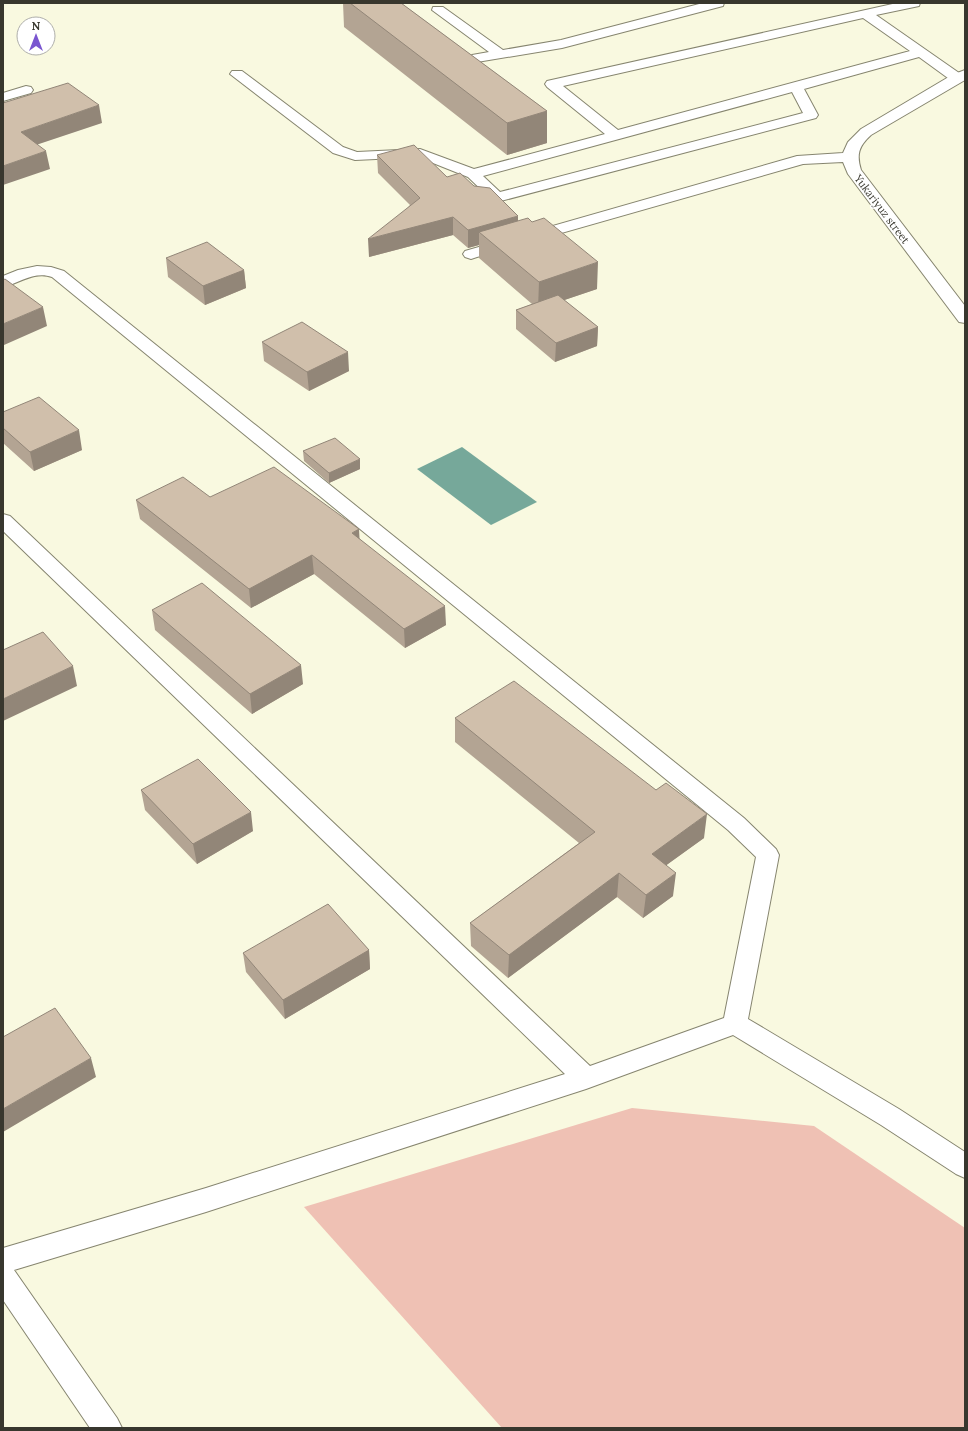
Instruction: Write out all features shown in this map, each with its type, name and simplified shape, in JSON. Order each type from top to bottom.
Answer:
[{"type":"street","name":"Yukariyuz street","points":[[961,76],[866,132],[856,141],[850,151],[850,157],[853,171],[965,318]]},
{"type":"street","points":[[471,254],[802,159],[850,157]]},
{"type":"lane","points":[[477,58],[562,44],[718,3]]},
{"type":"lane","points":[[615,135],[552,84],[914,3]]},
{"type":"lane","points":[[438,10],[500,54]]},
{"type":"lane","points":[[866,14],[920,53],[961,76]]},
{"type":"lane","points":[[473,174],[920,53]]},
{"type":"lane","points":[[237,74],[338,150],[355,156],[420,153],[473,174],[496,198],[811,115],[796,86]]},
{"type":"lane","points":[[3,97],[26,90]]},
{"type":"lane","points":[[3,282],[37,270],[52,271],[58,274],[730,819],[768,855],[735,1024]]},
{"type":"lane","points":[[3,520],[586,1078]]},
{"type":"lane","points":[[3,1262],[206,1200],[586,1078],[735,1024]]},
{"type":"lane","points":[[735,1024],[890,1117],[965,1166]]},
{"type":"lane","points":[[3,1277],[107,1428]]},
{"type":"shaded area","points":[[632,1108],[814,1126],[965,1228],[965,1428],[502,1428],[304,1207]]},
{"type":"water","points":[[462,447],[537,502],[491,525],[417,469]]},
{"type":"building","points":[[350,3],[401,3],[547,111],[507,123]]},
{"type":"building","points":[[68,83],[99,105],[21,132],[46,151],[3,166],[3,103]]},
{"type":"building","points":[[414,145],[447,177],[460,173],[474,186],[490,188],[518,216],[468,230],[453,217],[368,239],[420,198],[377,155]]},
{"type":"building","points":[[528,218],[532,222],[544,218],[598,262],[539,282],[479,232]]},
{"type":"building","points":[[207,242],[244,270],[203,286],[166,258]]},
{"type":"building","points":[[5,279],[43,307],[3,324],[3,280]]},
{"type":"building","points":[[558,295],[598,327],[556,343],[516,310]]},
{"type":"building","points":[[302,322],[348,352],[307,372],[262,342]]},
{"type":"building","points":[[39,397],[79,430],[30,452],[3,428],[3,412]]},
{"type":"building","points":[[335,438],[360,459],[329,473],[303,451]]},
{"type":"building","points":[[274,467],[359,529],[352,533],[445,606],[404,629],[312,555],[249,589],[136,500],[183,477],[210,497]]},
{"type":"building","points":[[202,583],[301,665],[250,694],[152,610]]},
{"type":"building","points":[[43,632],[73,666],[3,699],[3,650]]},
{"type":"building","points":[[514,681],[656,790],[666,783],[707,814],[652,854],[676,873],[646,895],[619,873],[509,955],[470,923],[595,832],[455,718]]},
{"type":"building","points":[[198,759],[251,812],[193,844],[141,790]]},
{"type":"building","points":[[328,904],[369,950],[283,1000],[243,953]]},
{"type":"building","points":[[55,1008],[91,1058],[3,1109],[3,1037]]}]
